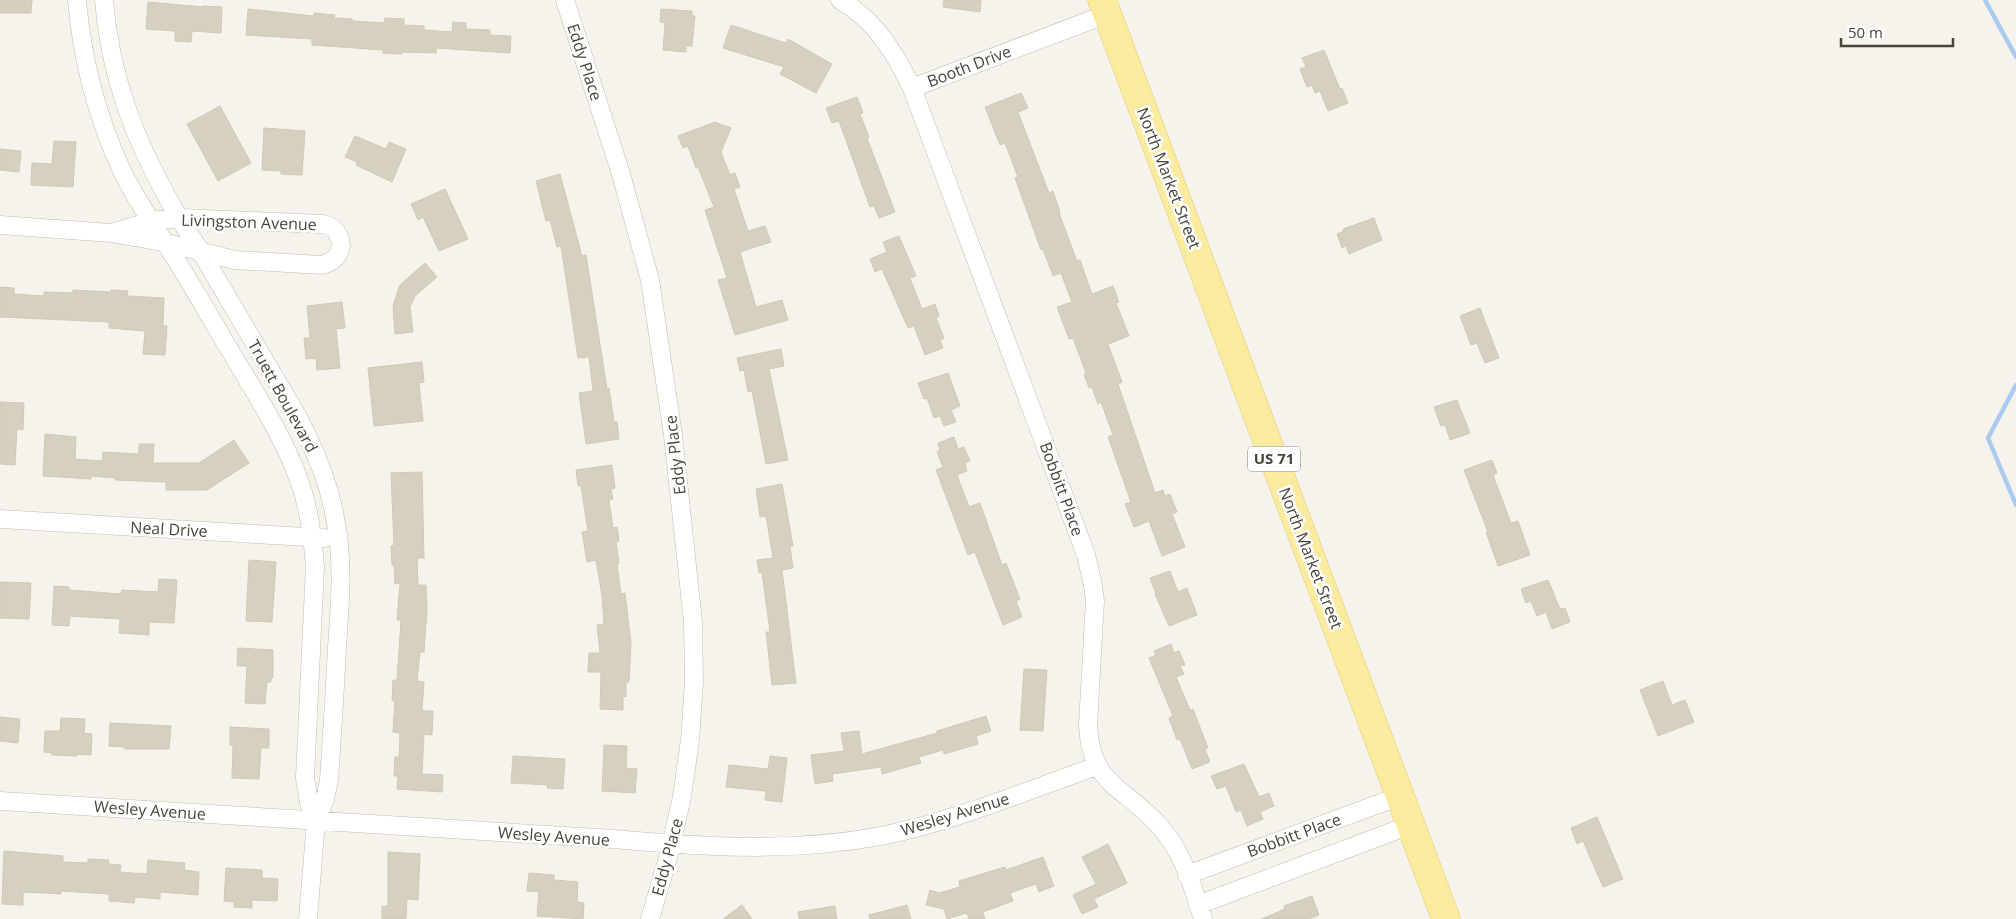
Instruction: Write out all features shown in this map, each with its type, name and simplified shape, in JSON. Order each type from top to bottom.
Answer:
[{"type":"main road","name":"North Market Street","points":[[1105,7],[1446,919]]},
{"type":"street","name":"Truett Boulevard","points":[[77,0],[84,52],[101,120],[123,172],[163,242],[251,386],[282,442],[302,491],[313,538],[315,595],[305,778],[309,803],[316,821]]},
{"type":"street","name":"Truett Boulevard","points":[[104,0],[110,52],[132,127],[149,163],[180,218],[299,419],[315,451],[330,495],[339,539],[341,588],[329,780],[325,799],[316,821],[308,919]]},
{"type":"street","name":"Eddy Place","points":[[565,0],[622,174],[650,280],[673,435],[693,622],[694,682],[690,740],[682,798],[672,844],[650,919]]},
{"type":"street","name":"Booth Drive","points":[[840,0],[864,18],[876,30],[898,59],[912,88],[1105,7]]},
{"type":"street","name":"Bobbitt Place","points":[[912,88],[1069,507],[1090,570],[1095,601],[1088,743],[1097,766],[1114,788],[1148,812],[1163,830],[1184,863],[1200,912],[1410,825]]},
{"type":"street","name":"Livingston Avenue","points":[[0,225],[111,232],[163,242],[235,260],[321,265],[330,263],[335,259],[341,245],[336,230],[322,224],[180,218],[151,221],[111,232]]},
{"type":"street","name":"Neal Drive","points":[[0,519],[339,539]]},
{"type":"street","name":"Wesley Avenue","points":[[0,801],[672,844],[750,848],[794,847],[838,843],[881,836],[947,819],[1097,766]]},
{"type":"street","name":"Bobbitt Place","points":[[1187,874],[1400,796]]},
{"type":"building","points":[[0,0],[32,0],[31,13],[0,13]]},
{"type":"building","points":[[944,0],[981,0],[980,12],[943,7]]},
{"type":"building","points":[[148,2],[222,7],[221,33],[192,31],[191,42],[175,41],[175,31],[146,29]]},
{"type":"building","points":[[248,9],[314,16],[314,13],[335,15],[334,18],[352,19],[352,21],[384,23],[385,18],[404,19],[404,25],[424,26],[424,30],[452,32],[453,22],[466,23],[466,29],[490,30],[490,35],[511,36],[510,53],[436,48],[436,53],[383,53],[383,50],[312,45],[312,39],[246,35]]},
{"type":"building","points":[[661,9],[692,11],[692,16],[695,16],[692,46],[686,46],[686,52],[663,50],[665,23],[660,22]]},
{"type":"building","points":[[731,25],[786,43],[788,39],[832,64],[816,93],[780,74],[784,67],[723,48]]},
{"type":"building","points":[[1324,50],[1340,89],[1342,88],[1348,103],[1328,111],[1320,91],[1315,93],[1312,85],[1307,87],[1300,69],[1306,67],[1302,58]]},
{"type":"building","points":[[1021,93],[1028,108],[1018,112],[1049,193],[1053,191],[1077,261],[1080,260],[1092,294],[1113,286],[1119,302],[1116,303],[1129,336],[1108,344],[1122,382],[1118,384],[1155,493],[1163,490],[1165,496],[1170,494],[1177,512],[1172,514],[1185,547],[1162,556],[1149,521],[1134,527],[1125,504],[1131,502],[1108,437],[1113,435],[1101,402],[1098,404],[1092,387],[1089,388],[1084,374],[1086,373],[1073,338],[1069,339],[1057,307],[1072,302],[1061,273],[1053,276],[1043,249],[1041,250],[1015,178],[1018,177],[1005,143],[1000,145],[985,107]]},
{"type":"building","points":[[857,97],[863,113],[860,114],[869,137],[867,138],[895,212],[879,218],[874,206],[870,207],[839,121],[832,123],[826,108]]},
{"type":"building","points":[[220,106],[251,163],[218,181],[187,124]]},
{"type":"building","points":[[715,122],[731,128],[721,152],[730,175],[735,173],[740,187],[734,189],[748,231],[765,226],[771,242],[740,252],[756,307],[782,300],[788,320],[735,335],[718,280],[727,278],[705,210],[714,207],[688,146],[683,148],[678,136]]},
{"type":"building","points":[[264,128],[305,131],[302,175],[281,174],[281,171],[262,170]]},
{"type":"building","points":[[355,136],[386,149],[389,142],[406,149],[392,182],[356,165],[357,162],[345,157]]},
{"type":"building","points":[[54,141],[76,142],[73,187],[31,185],[32,163],[52,164]]},
{"type":"building","points":[[0,149],[21,151],[19,172],[0,170]]},
{"type":"building","points":[[560,174],[582,256],[586,255],[607,389],[609,388],[614,422],[617,422],[619,439],[586,444],[579,393],[593,391],[589,357],[578,358],[561,246],[557,247],[550,220],[546,221],[536,181]]},
{"type":"building","points":[[445,189],[468,239],[439,251],[423,217],[418,220],[411,204]]},
{"type":"building","points":[[1374,218],[1382,240],[1349,254],[1346,246],[1342,248],[1337,234],[1344,231],[1343,229]]},
{"type":"building","points":[[899,236],[916,276],[910,278],[922,309],[935,304],[939,316],[936,318],[944,338],[940,340],[943,348],[925,355],[914,326],[908,328],[882,269],[875,272],[870,259],[887,252],[883,242]]},
{"type":"building","points":[[425,263],[437,277],[415,296],[410,307],[413,332],[395,334],[393,306],[400,285]]},
{"type":"building","points":[[0,287],[14,288],[14,294],[44,296],[44,292],[73,293],[73,290],[111,292],[111,290],[128,291],[127,296],[164,298],[163,326],[167,326],[165,355],[143,354],[145,331],[109,328],[109,322],[0,317]]},
{"type":"building","points":[[342,302],[345,328],[336,329],[340,368],[317,370],[316,358],[306,359],[304,338],[310,338],[307,306]]},
{"type":"building","points":[[1480,308],[1499,358],[1485,363],[1477,343],[1471,345],[1460,316]]},
{"type":"building","points":[[781,349],[784,366],[769,369],[788,460],[766,464],[752,391],[748,392],[744,370],[740,371],[737,358]]},
{"type":"building","points":[[422,362],[424,382],[419,383],[423,421],[374,426],[368,368]]},
{"type":"building","points":[[948,373],[960,406],[951,410],[956,422],[944,426],[940,416],[934,418],[927,398],[924,399],[918,383]]},
{"type":"building","points":[[1457,400],[1470,433],[1450,440],[1445,425],[1441,426],[1434,407]]},
{"type":"building","points":[[0,402],[24,403],[23,430],[17,429],[15,465],[0,464]]},
{"type":"building","points":[[45,434],[76,437],[75,459],[102,461],[103,452],[139,454],[139,444],[154,444],[153,463],[199,463],[234,440],[249,463],[207,490],[166,490],[166,482],[115,480],[115,478],[91,476],[91,479],[43,476]]},
{"type":"building","points":[[954,437],[958,449],[964,447],[970,461],[965,463],[967,471],[957,475],[969,507],[980,503],[1002,565],[1006,563],[1020,599],[1016,601],[1022,617],[1003,625],[975,552],[968,555],[936,470],[943,467],[937,452],[940,450],[938,443]]},
{"type":"building","points":[[1492,460],[1497,473],[1493,475],[1511,523],[1518,521],[1530,555],[1498,566],[1486,532],[1488,532],[1464,470]]},
{"type":"building","points":[[612,465],[615,488],[611,489],[613,499],[609,500],[613,528],[617,527],[619,541],[616,542],[619,563],[617,564],[621,594],[625,593],[631,643],[629,682],[626,682],[626,697],[623,696],[623,710],[600,709],[601,672],[588,672],[589,653],[600,653],[597,625],[604,624],[596,560],[587,562],[582,532],[588,531],[581,486],[578,486],[576,470]]},
{"type":"building","points":[[422,472],[424,558],[417,558],[418,585],[426,585],[427,609],[424,652],[420,652],[417,681],[424,682],[422,711],[433,711],[432,735],[424,734],[422,774],[443,775],[442,792],[397,789],[398,776],[394,776],[395,757],[399,757],[400,733],[393,732],[395,701],[392,701],[393,680],[397,680],[401,620],[397,620],[400,583],[395,584],[394,565],[392,565],[391,546],[394,545],[391,473]]},
{"type":"building","points":[[782,484],[793,546],[790,546],[793,568],[782,570],[796,683],[772,685],[766,632],[770,632],[762,572],[759,573],[757,560],[773,558],[766,516],[760,517],[756,489]]},
{"type":"building","points":[[249,560],[276,562],[272,622],[246,621]]},
{"type":"building","points":[[1170,571],[1178,592],[1187,588],[1197,615],[1169,626],[1150,578]]},
{"type":"building","points":[[159,579],[177,580],[174,623],[149,622],[149,635],[119,633],[120,619],[70,616],[69,626],[52,625],[54,586],[69,587],[69,590],[121,594],[122,590],[158,592]]},
{"type":"building","points":[[1548,580],[1560,609],[1565,608],[1570,622],[1552,629],[1546,612],[1537,616],[1531,601],[1526,603],[1521,589]]},
{"type":"building","points":[[0,582],[31,583],[29,619],[0,618]]},
{"type":"building","points":[[1171,644],[1174,653],[1179,651],[1185,665],[1180,666],[1184,674],[1176,677],[1190,710],[1193,709],[1208,748],[1205,749],[1210,762],[1192,769],[1180,739],[1177,740],[1169,718],[1173,716],[1149,658],[1156,655],[1154,651]]},
{"type":"building","points":[[238,648],[273,650],[273,678],[271,677],[271,682],[267,682],[265,704],[245,703],[247,666],[237,666]]},
{"type":"building","points":[[1024,669],[1047,670],[1043,731],[1020,730]]},
{"type":"building","points":[[1663,681],[1672,705],[1685,700],[1694,722],[1658,736],[1640,690]]},
{"type":"building","points":[[986,716],[991,731],[976,736],[978,744],[944,754],[943,750],[919,757],[921,763],[882,774],[881,767],[832,774],[833,781],[815,784],[811,755],[844,751],[841,733],[859,731],[862,754],[937,733],[937,731]]},
{"type":"building","points":[[0,717],[20,719],[18,743],[0,741]]},
{"type":"building","points":[[61,718],[85,719],[84,733],[92,734],[91,755],[52,755],[52,753],[44,752],[45,731],[60,731]]},
{"type":"building","points":[[110,723],[171,726],[169,749],[125,749],[125,747],[109,746]]},
{"type":"building","points":[[230,727],[269,729],[269,748],[261,748],[259,779],[232,778],[233,745],[230,745]]},
{"type":"building","points":[[604,745],[627,746],[626,768],[637,769],[635,793],[602,791]]},
{"type":"building","points":[[513,756],[565,759],[563,789],[547,788],[548,785],[511,783]]},
{"type":"building","points":[[770,756],[787,758],[782,802],[765,800],[766,791],[726,787],[729,765],[768,769]]},
{"type":"building","points":[[1244,764],[1259,797],[1269,793],[1274,806],[1260,812],[1263,819],[1247,826],[1241,810],[1236,812],[1226,786],[1217,789],[1211,776]]},
{"type":"building","points":[[1597,817],[1623,879],[1603,887],[1583,841],[1577,844],[1571,828]]},
{"type":"building","points":[[1108,844],[1127,883],[1094,899],[1098,907],[1082,914],[1073,895],[1096,884],[1082,857]]},
{"type":"building","points":[[4,851],[63,856],[63,862],[88,863],[88,859],[109,860],[108,864],[121,865],[120,872],[147,874],[148,860],[185,863],[184,870],[199,872],[198,895],[160,892],[160,899],[135,897],[134,903],[109,901],[109,894],[61,891],[61,894],[23,892],[23,905],[2,904]]},
{"type":"building","points":[[388,852],[420,854],[418,900],[407,899],[406,919],[382,919],[382,906],[388,906]]},
{"type":"building","points":[[1043,857],[1054,886],[1039,892],[1036,884],[1010,893],[1013,901],[983,912],[985,919],[969,919],[967,913],[947,919],[944,909],[926,905],[930,890],[939,893],[960,887],[959,881],[1005,867],[1006,870]]},
{"type":"building","points":[[226,868],[262,870],[262,878],[278,879],[277,901],[252,900],[252,908],[234,907],[234,902],[224,901]]},
{"type":"building","points":[[529,873],[554,875],[554,880],[578,882],[577,902],[584,903],[583,919],[537,916],[539,892],[527,891]]},
{"type":"building","points":[[1312,896],[1319,915],[1309,919],[1261,919],[1285,909],[1284,906]]},
{"type":"building","points":[[742,905],[752,919],[723,919]]},
{"type":"building","points":[[907,905],[911,919],[870,919],[869,915]]},
{"type":"building","points":[[835,906],[837,919],[799,919],[798,912]]},
{"type":"waterway","points":[[1985,0],[2016,57]]},
{"type":"waterway","points":[[2016,385],[1988,438],[2016,505]]}]
